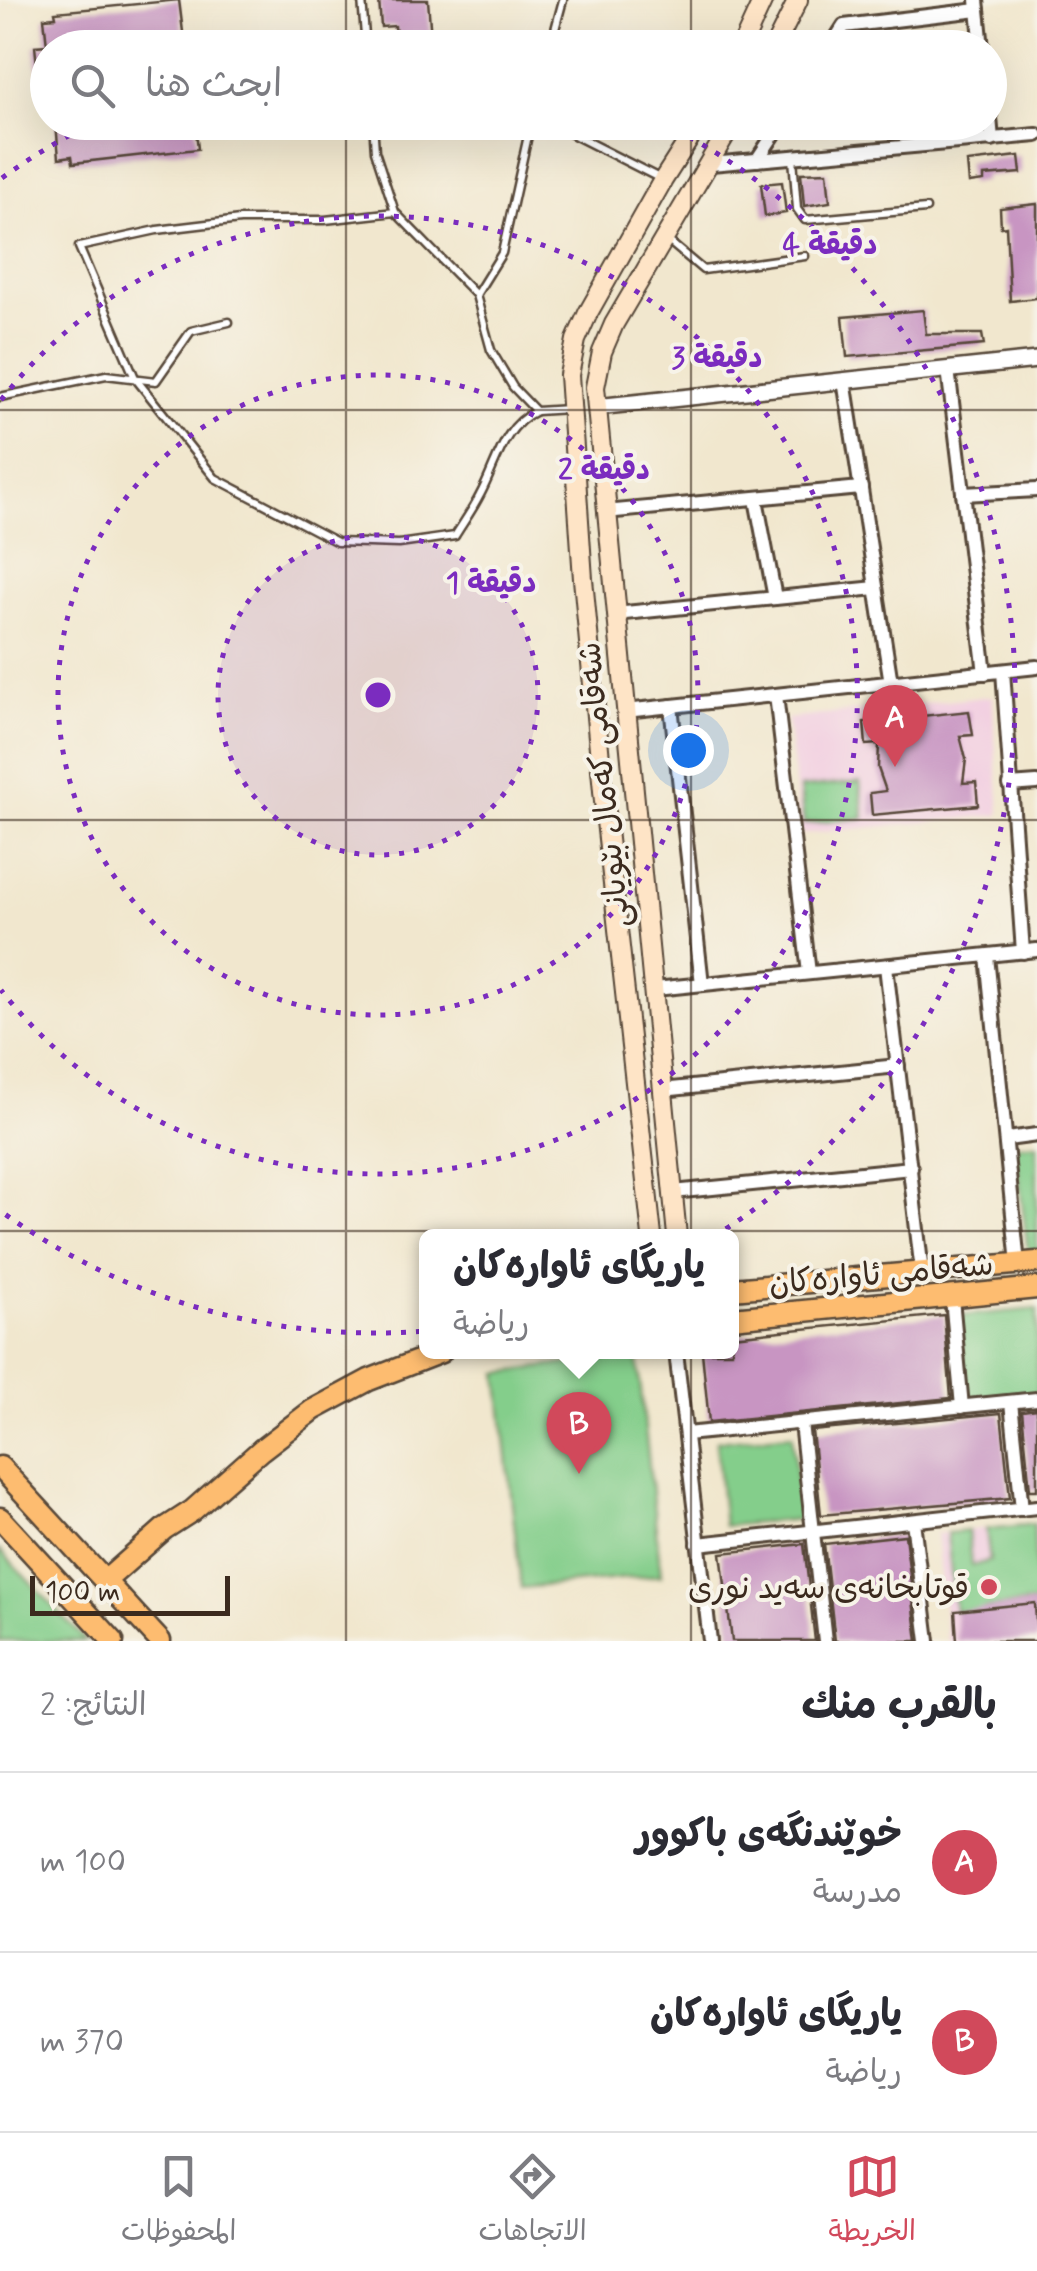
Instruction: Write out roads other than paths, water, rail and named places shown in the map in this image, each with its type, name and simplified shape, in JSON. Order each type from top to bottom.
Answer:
[{"type":"main road","points":[[783,30],[798,0]]},
{"type":"main road","points":[[749,30],[760,5],[786,24]]},
{"type":"main road","name":"شەقامی کەمال بێویانی","points":[[651,1229],[583,579],[569,375],[579,332],[689,140]]},
{"type":"main road","name":"شەقامی کەمال بێویانی","points":[[676,1229],[611,576],[596,376],[606,340],[724,140]]},
{"type":"main road","points":[[583,579],[611,576]]},
{"type":"main road","name":"شەقامی ئاوارەکان","points":[[739,1289],[1028,1263]]},
{"type":"main road","name":"شەقامی ئاوارەکان","points":[[739,1317],[1037,1288]]},
{"type":"main road","points":[[109,1586],[172,1536],[192,1511],[260,1450],[326,1402],[423,1359]]},
{"type":"main road","points":[[0,1467],[160,1641]]},
{"type":"main road","points":[[0,1518],[114,1641]]},
{"type":"street","points":[[841,30],[844,26],[977,5],[980,30]]},
{"type":"street","points":[[1007,138],[1037,135]]},
{"type":"street","points":[[758,160],[771,140]]},
{"type":"street","points":[[711,164],[992,140]]},
{"type":"street","points":[[596,407],[1037,360]]},
{"type":"street","points":[[948,369],[985,673]]},
{"type":"street","points":[[844,380],[890,683]]},
{"type":"street","points":[[605,512],[860,488]]},
{"type":"street","points":[[963,494],[1037,490]]},
{"type":"street","points":[[756,499],[775,598]]},
{"type":"street","points":[[615,614],[876,588]]},
{"type":"street","points":[[625,711],[1037,667]]},
{"type":"street","points":[[655,989],[1030,951],[1010,785],[1002,671]]},
{"type":"street","points":[[776,695],[809,974]]},
{"type":"street","points":[[671,706],[702,984]]},
{"type":"street","points":[[1010,785],[1037,783]]},
{"type":"street","points":[[987,956],[1006,1139],[1028,1263]]},
{"type":"street","points":[[886,966],[922,1272]]},
{"type":"street","points":[[662,1090],[898,1066]]},
{"type":"street","points":[[1006,1139],[1037,1135]]},
{"type":"street","points":[[673,1192],[911,1168]]},
{"type":"street","points":[[952,1298],[962,1407]]},
{"type":"street","points":[[677,1359],[710,1641]]},
{"type":"street","points":[[686,1434],[1037,1399]]},
{"type":"street","points":[[698,1544],[1030,1508],[1011,1402]]},
{"type":"street","points":[[801,1423],[825,1641]]},
{"type":"street","points":[[914,1520],[928,1641]]},
{"type":"lane","points":[[362,0],[364,30]]},
{"type":"lane","points":[[555,30],[563,0]]},
{"type":"lane","points":[[374,140],[395,212],[476,295],[491,350],[513,387],[536,411]]},
{"type":"lane","points":[[476,295],[502,252],[527,140]]},
{"type":"lane","points":[[584,140],[663,180]]},
{"type":"lane","points":[[793,157],[797,209],[806,220],[926,209]]},
{"type":"lane","points":[[395,212],[325,220],[240,220],[157,230],[79,247],[134,378],[216,478],[336,542],[399,544],[455,536],[481,494],[500,446],[520,418],[536,411],[570,409]]},
{"type":"lane","points":[[665,238],[703,270],[805,256]]},
{"type":"lane","points":[[0,397],[106,375],[156,381],[192,331],[230,322]]},
{"type":"place","name":"خوێندنگەی باکوور","points":[[895,767]]},
{"type":"place","name":"یاریگای ئاوارەکان","points":[[579,1474]]},
{"type":"place","name":"قوتابخانەی سەید نوری","points":[[989,1587]]}]
